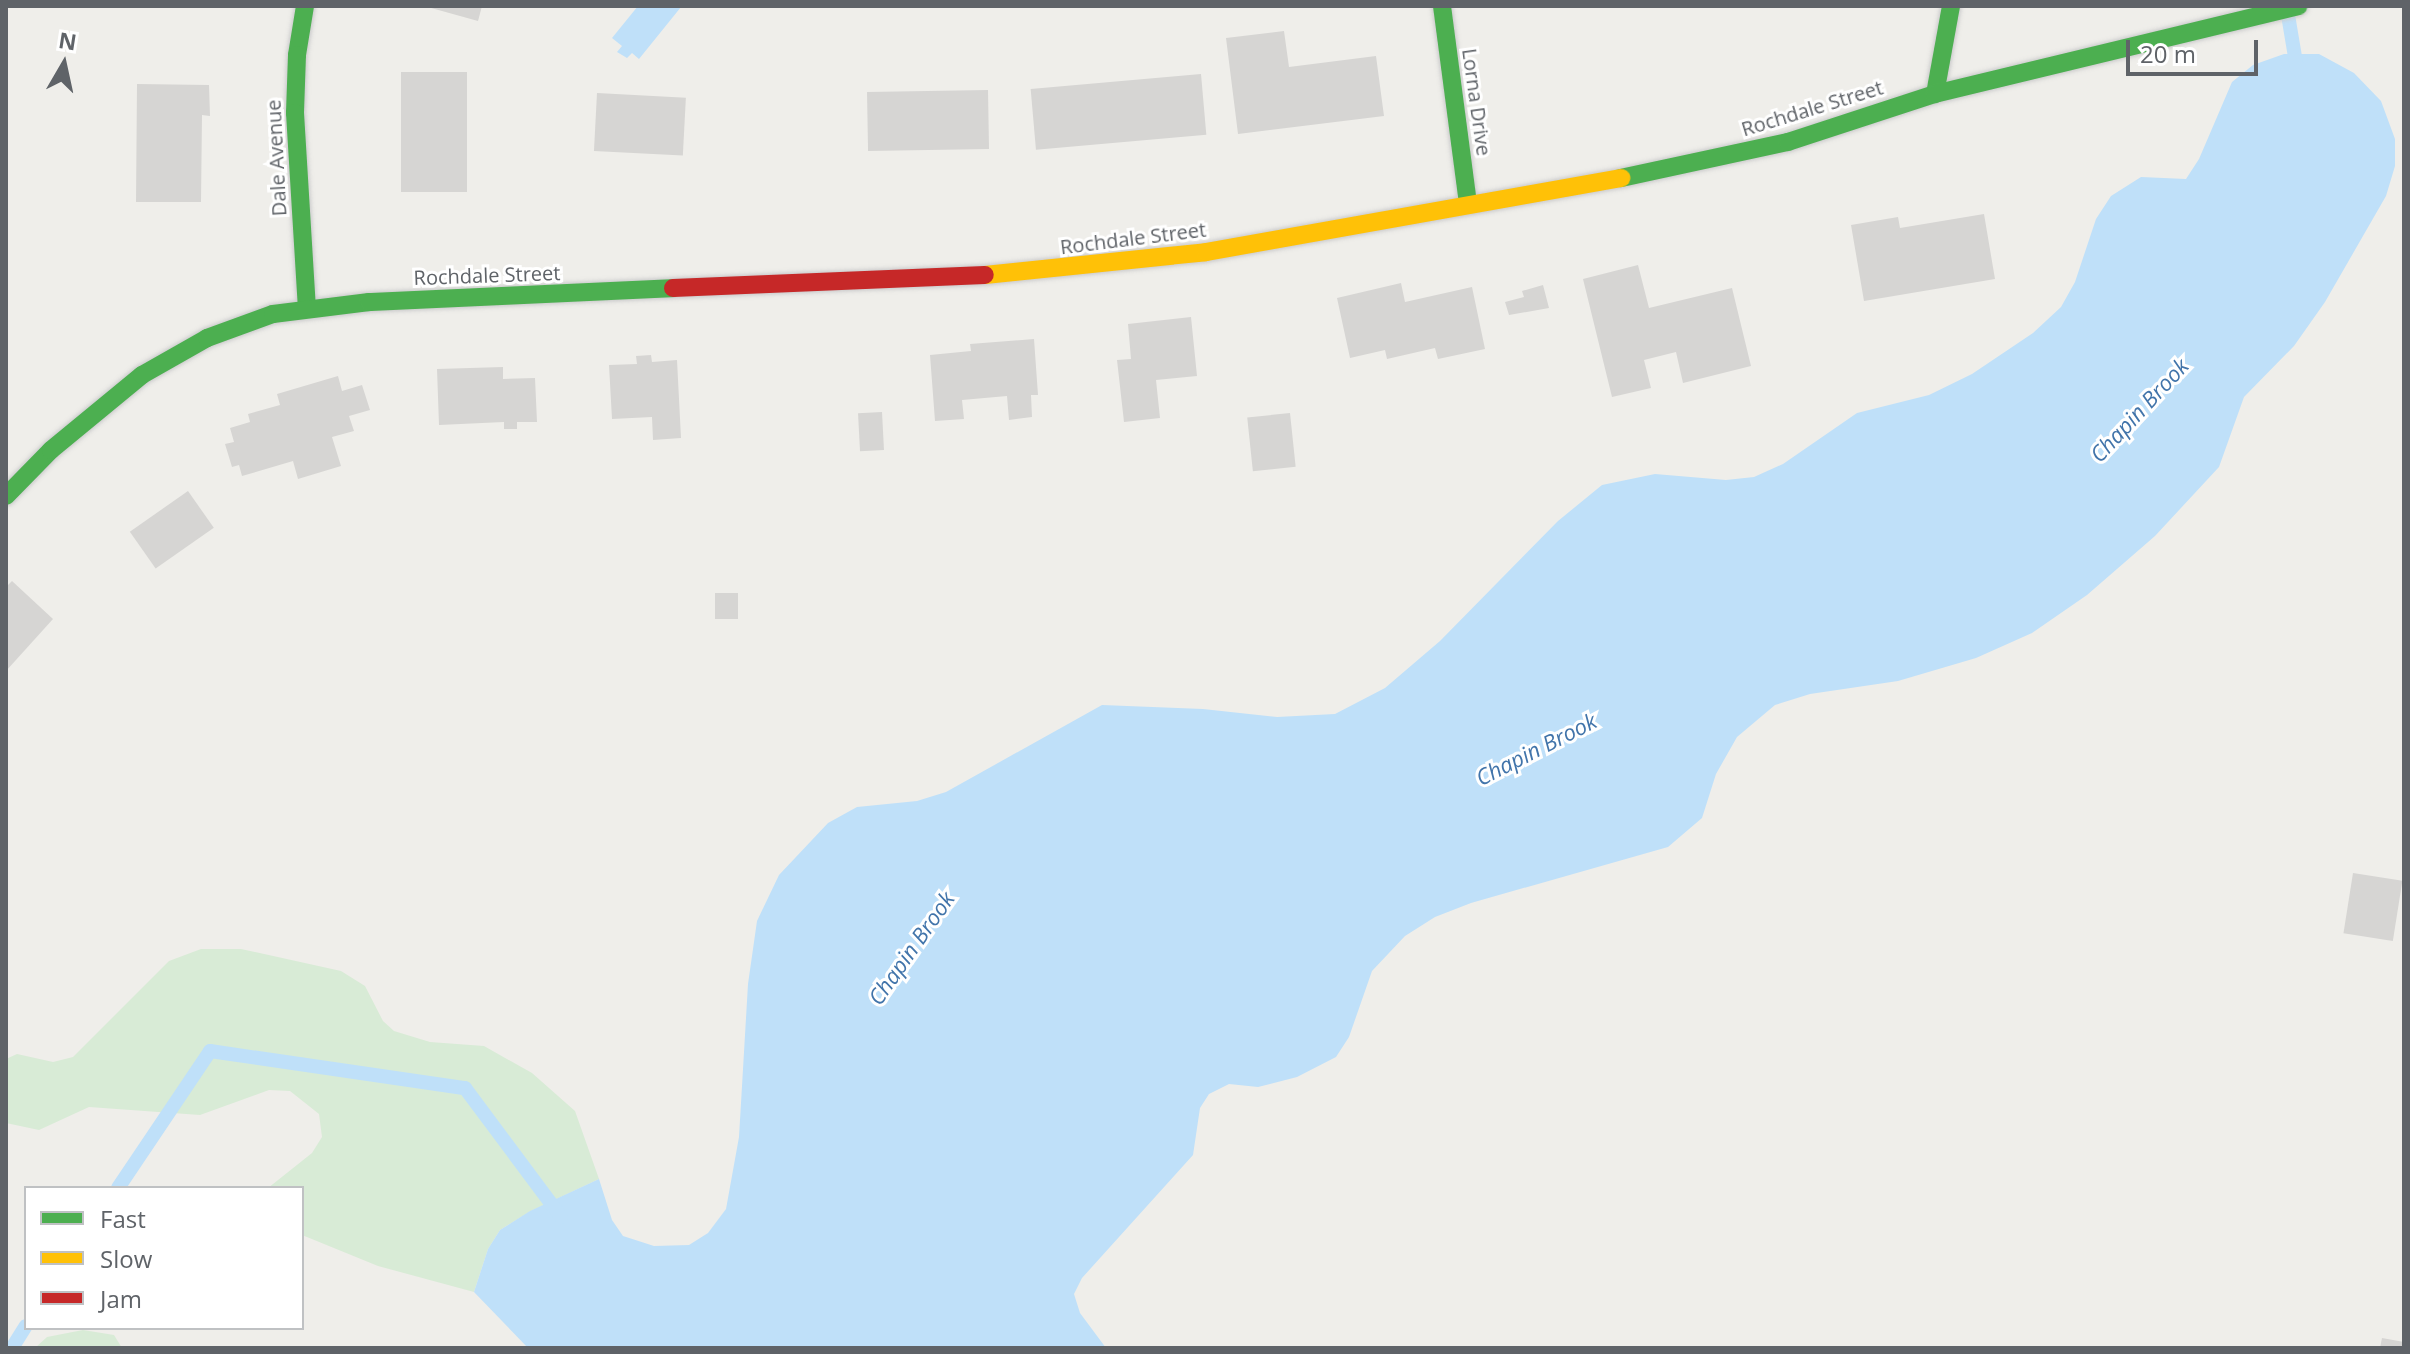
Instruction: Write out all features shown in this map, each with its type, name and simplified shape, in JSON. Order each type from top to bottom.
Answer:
[{"type":"street","name":"Dale Avenue","points":[[305,6],[297,55],[295,113],[307,309]]},
{"type":"street","name":"Lorna Drive","points":[[1442,6],[1468,204]]},
{"type":"street","points":[[1935,94],[1951,6]]},
{"type":"street","name":"Rochdale Street","points":[[6,496],[101,407],[174,355],[241,324],[307,309],[425,299],[865,282],[1037,271],[1196,254],[1788,142],[1935,94],[2298,6]]},
{"type":"green space","points":[[201,949],[241,949],[341,971],[365,986],[383,1021],[394,1031],[430,1042],[484,1046],[532,1073],[575,1111],[599,1179],[531,1211],[500,1230],[488,1249],[474,1292],[378,1266],[304,1236],[304,1186],[271,1186],[312,1153],[322,1137],[319,1114],[290,1091],[269,1090],[200,1115],[89,1107],[39,1130],[6,1123],[6,1059],[17,1054],[53,1062],[73,1057],[169,961]]},
{"type":"green space","points":[[83,1330],[114,1335],[122,1348],[35,1348],[47,1337]]},
{"type":"water","points":[[638,6],[681,7],[639,59],[632,53],[627,58],[617,52],[622,46],[612,38]]},
{"type":"water","points":[[2284,54],[2319,54],[2354,73],[2381,101],[2395,139],[2395,166],[2386,196],[2325,302],[2294,346],[2244,397],[2219,467],[2155,536],[2087,595],[2032,633],[1976,658],[1898,681],[1810,694],[1775,705],[1737,737],[1716,774],[1702,818],[1668,847],[1471,903],[1435,917],[1405,936],[1372,971],[1349,1037],[1336,1057],[1297,1077],[1258,1087],[1229,1084],[1209,1094],[1200,1108],[1193,1155],[1082,1278],[1074,1294],[1080,1313],[1106,1348],[528,1348],[474,1292],[488,1249],[500,1230],[530,1211],[599,1179],[612,1220],[623,1236],[654,1246],[689,1245],[708,1233],[726,1209],[739,1137],[748,984],[757,921],[779,875],[828,823],[857,807],[917,801],[946,792],[1102,705],[1203,709],[1277,717],[1335,714],[1385,688],[1440,641],[1558,521],[1602,485],[1655,474],[1726,480],[1754,477],[1783,464],[1857,413],[1929,395],[1972,374],[2033,333],[2061,307],[2075,282],[2096,219],[2111,196],[2141,177],[2186,179],[2199,159],[2232,82],[2253,65]]},
{"type":"building","points":[[424,6],[482,6],[478,21]]},
{"type":"building","points":[[1284,31],[1289,67],[1376,56],[1384,116],[1238,134],[1226,38]]},
{"type":"building","points":[[401,72],[467,72],[467,192],[401,192]]},
{"type":"building","points":[[1201,74],[1206,135],[1036,150],[1031,89]]},
{"type":"building","points":[[137,84],[209,85],[210,116],[202,115],[201,202],[136,202]]},
{"type":"building","points":[[988,90],[989,149],[868,151],[867,92]]},
{"type":"building","points":[[597,93],[686,98],[683,156],[594,151]]},
{"type":"building","points":[[1984,214],[1995,279],[1864,301],[1851,225],[1898,217],[1900,228]]},
{"type":"building","points":[[1638,265],[1649,308],[1732,288],[1751,366],[1683,383],[1676,352],[1644,360],[1651,388],[1612,397],[1583,279]]},
{"type":"building","points":[[1401,283],[1405,302],[1472,287],[1485,349],[1438,359],[1435,348],[1387,359],[1385,350],[1350,358],[1337,298]]},
{"type":"building","points":[[1543,285],[1549,308],[1509,315],[1505,302],[1524,297],[1522,291]]},
{"type":"building","points":[[1191,317],[1197,376],[1156,380],[1160,418],[1124,422],[1117,360],[1131,359],[1128,324]]},
{"type":"building","points":[[1034,339],[1038,395],[1031,395],[1032,417],[1009,420],[1007,396],[962,400],[964,419],[935,421],[930,355],[971,351],[970,344]]},
{"type":"building","points":[[651,355],[652,362],[677,360],[681,438],[653,440],[652,417],[612,419],[609,365],[637,364],[636,356]]},
{"type":"building","points":[[503,367],[503,379],[535,378],[537,422],[517,422],[517,429],[504,429],[504,422],[439,425],[437,369]]},
{"type":"building","points":[[338,376],[342,391],[362,385],[370,410],[349,416],[354,431],[332,437],[341,466],[298,479],[293,461],[242,476],[239,465],[232,467],[225,444],[234,442],[230,428],[250,422],[248,414],[280,405],[277,394]]},
{"type":"building","points":[[882,412],[884,450],[860,451],[858,413]]},
{"type":"building","points":[[1290,413],[1296,467],[1253,471],[1247,417]]},
{"type":"building","points":[[188,491],[214,528],[156,569],[130,532]]},
{"type":"building","points":[[12,581],[53,619],[6,671],[6,587]]},
{"type":"building","points":[[715,593],[738,593],[738,619],[715,619]]},
{"type":"building","points":[[2353,873],[2402,881],[2393,941],[2343,933]]},
{"type":"building","points":[[2382,1338],[2404,1342],[2403,1348],[2380,1348]]},
{"type":"waterway","name":"Chapin Brook","points":[[2288,15],[2297,69]]},
{"type":"waterway","name":"Chapin Brook","points":[[119,1186],[210,1051],[465,1088],[561,1217]]},
{"type":"waterway","name":"Chapin Brook","points":[[12,1348],[24,1329]]},
{"type":"traffic: fast","points":[[305,6],[297,55],[295,113],[307,309]]},
{"type":"traffic: fast","points":[[1442,6],[1468,204]]},
{"type":"traffic: fast","points":[[1935,94],[1951,6]]},
{"type":"traffic: fast","points":[[1621,178],[1788,142],[1935,94],[2298,6]]},
{"type":"traffic: fast","points":[[6,496],[51,450],[142,375],[207,338],[273,314],[369,302],[673,288]]},
{"type":"traffic: slow","points":[[985,275],[1206,252],[1621,178]]},
{"type":"traffic: jam","points":[[673,288],[985,275]]}]
